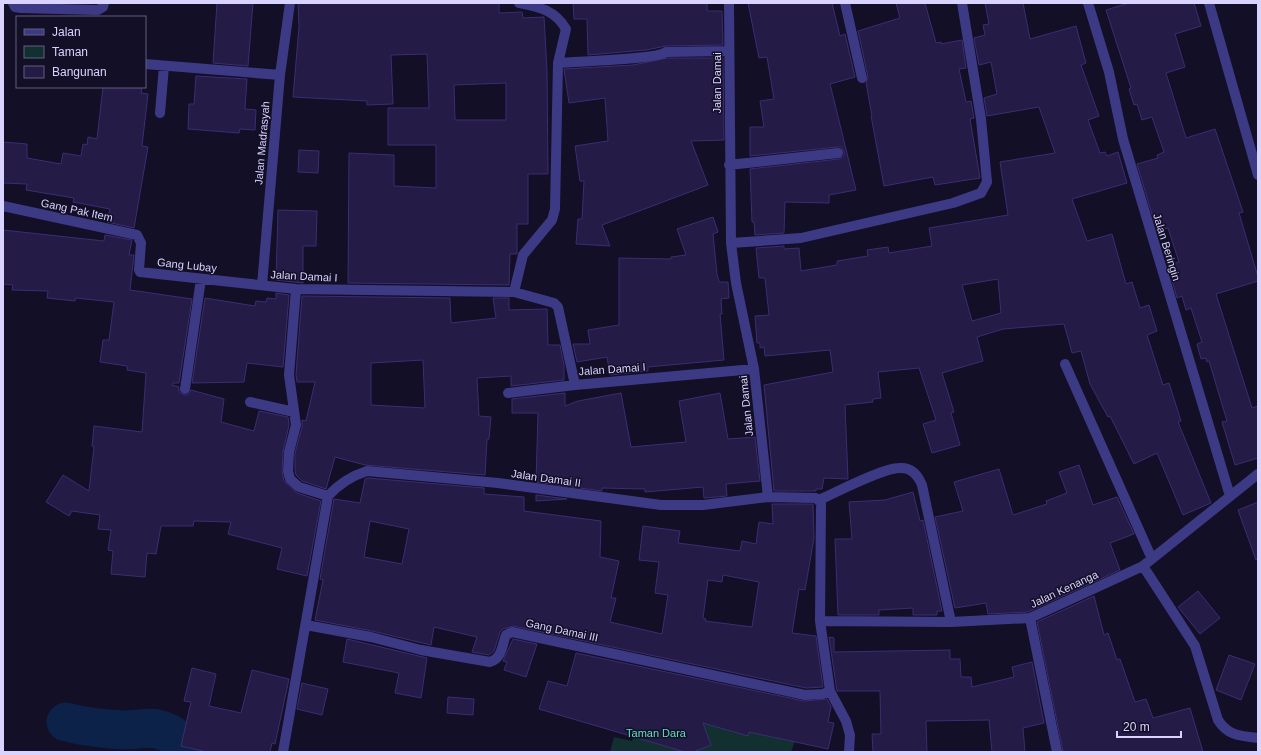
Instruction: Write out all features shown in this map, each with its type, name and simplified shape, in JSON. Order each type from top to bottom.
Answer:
[{"type":"street","points":[[13,3],[15,7],[21,8],[98,10],[103,7],[104,3]]},
{"type":"street","name":"Jalan Madrasyah","points":[[262,286],[280,75],[290,3]]},
{"type":"street","points":[[514,292],[523,255],[552,220],[555,209],[558,63],[566,29],[561,20],[548,10],[519,3]]},
{"type":"street","name":"Jalan Damai","points":[[729,3],[728,51],[731,243],[736,283],[754,369],[768,497]]},
{"type":"street","points":[[845,3],[862,78]]},
{"type":"street","points":[[731,243],[801,238],[945,204],[981,193],[987,182],[981,119],[962,3]]},
{"type":"street","name":"Jalan Beringin","points":[[1088,3],[1109,72],[1123,139],[1230,496]]},
{"type":"street","points":[[1209,3],[1258,175]]},
{"type":"street","points":[[558,63],[640,58],[662,55],[666,52],[728,51]]},
{"type":"street","points":[[146,64],[280,75]]},
{"type":"street","points":[[160,113],[164,66]]},
{"type":"street","points":[[729,165],[838,153]]},
{"type":"street","name":"Gang Pak Item","points":[[3,206],[137,235],[141,243]]},
{"type":"street","name":"Gang Lubay","points":[[141,243],[140,272],[262,286]]},
{"type":"street","points":[[185,389],[201,279]]},
{"type":"street","name":"Jalan Damai I","points":[[262,286],[296,289],[514,292],[556,304],[575,385],[754,369]]},
{"type":"street","points":[[283,752],[328,496],[299,487],[290,479],[288,471],[289,452],[296,425],[289,375],[296,289]]},
{"type":"street","points":[[1065,364],[1152,559]]},
{"type":"street","points":[[508,393],[575,385]]},
{"type":"street","points":[[250,402],[294,412]]},
{"type":"street","points":[[768,497],[816,498],[819,500],[882,472],[899,468],[913,471],[919,477],[922,485],[951,622]]},
{"type":"street","name":"Jalan Damai II","points":[[328,496],[335,488],[353,476],[367,471],[498,483],[661,505],[703,505],[768,497]]},
{"type":"street","name":"Jalan Kenanga","points":[[820,621],[951,622],[1030,618],[1143,566],[1258,474]]},
{"type":"street","points":[[819,500],[821,503],[820,621],[830,691],[846,721],[850,734],[849,752]]},
{"type":"street","points":[[1143,566],[1195,646],[1218,720],[1223,728],[1235,736],[1258,738]]},
{"type":"street","points":[[1030,618],[1057,752]]},
{"type":"street","name":"Gang Damai III","points":[[306,625],[371,637],[421,650],[490,662],[495,661],[500,656],[506,635],[512,632],[805,695],[823,694],[830,691]]},
{"type":"green space","name":"Taman Dara","points":[[642,712],[691,718],[795,741],[791,752],[610,752],[614,737],[632,741]]},
{"type":"building","points":[[217,3],[253,3],[248,66],[213,63]]},
{"type":"building","points":[[298,3],[499,3],[499,13],[522,12],[523,18],[544,17],[547,71],[548,174],[528,174],[528,224],[517,224],[517,254],[510,254],[509,285],[348,283],[349,153],[394,155],[394,186],[436,188],[436,145],[388,145],[388,108],[429,108],[427,54],[391,55],[393,104],[367,105],[367,101],[293,97],[299,27]],"holes":[[[506,83],[506,120],[455,120],[454,85]]]},
{"type":"building","points":[[573,3],[707,3],[707,11],[722,11],[723,45],[666,46],[646,50],[588,55],[587,19],[574,19]]},
{"type":"building","points":[[748,3],[832,3],[840,36],[845,34],[855,77],[830,84],[856,190],[829,195],[829,203],[785,202],[784,233],[755,235],[754,222],[752,222],[750,169],[839,159],[844,156],[844,152],[841,147],[837,147],[750,156],[750,127],[764,127],[760,101],[774,99],[767,57],[759,58]]},
{"type":"building","points":[[896,3],[925,3],[936,43],[941,42],[941,44],[962,40],[966,68],[959,69],[966,102],[971,101],[974,118],[970,119],[980,178],[935,185],[933,177],[884,186],[866,83],[868,77],[858,31],[900,18]]},
{"type":"building","points":[[985,3],[1023,3],[1030,39],[1076,26],[1086,63],[1081,65],[1099,116],[1088,120],[1100,153],[1105,152],[1107,156],[1118,152],[1127,183],[1072,199],[1087,241],[1112,234],[1126,284],[1132,282],[1140,308],[1149,305],[1157,331],[1147,335],[1163,385],[1169,383],[1181,421],[1178,422],[1211,503],[1183,515],[1157,453],[1134,464],[1110,416],[1108,417],[1090,384],[1081,351],[1072,353],[1064,324],[1003,329],[977,337],[983,361],[942,373],[954,412],[951,413],[960,445],[932,453],[923,424],[936,420],[919,368],[878,372],[881,398],[873,399],[873,402],[845,405],[848,479],[824,478],[822,489],[816,489],[816,491],[774,491],[764,385],[833,372],[830,350],[765,356],[764,347],[760,348],[760,343],[757,343],[755,316],[769,315],[765,278],[759,278],[756,248],[784,246],[784,249],[799,248],[801,271],[837,265],[837,261],[868,256],[867,250],[888,247],[889,253],[932,246],[929,228],[1008,215],[1000,162],[1055,153],[1039,107],[987,116],[984,98],[997,94],[991,62],[979,65],[974,38],[985,35],[983,25],[989,24]],"holes":[[[998,279],[1001,313],[972,321],[962,285]]]},
{"type":"building","points":[[1129,3],[1194,3],[1201,26],[1175,34],[1185,67],[1166,73],[1186,138],[1215,129],[1243,212],[1239,213],[1258,277],[1258,281],[1216,294],[1252,408],[1258,406],[1258,458],[1235,465],[1222,422],[1227,421],[1209,361],[1207,362],[1206,358],[1201,359],[1197,344],[1202,342],[1191,308],[1186,310],[1182,296],[1177,298],[1171,277],[1176,276],[1172,264],[1179,262],[1168,228],[1157,231],[1137,164],[1158,158],[1157,155],[1164,152],[1152,117],[1142,120],[1137,104],[1134,105],[1129,89],[1131,88],[1106,10]]},
{"type":"building","points":[[667,58],[723,58],[724,140],[691,141],[708,185],[602,225],[610,246],[576,244],[578,219],[582,219],[584,181],[580,181],[575,146],[608,141],[605,98],[569,103],[564,69],[633,65]]},
{"type":"building","points":[[196,76],[247,79],[245,109],[256,110],[255,130],[240,129],[239,133],[188,129],[189,104],[194,104]]},
{"type":"building","points":[[103,88],[142,88],[141,93],[148,94],[142,146],[148,147],[134,228],[107,222],[110,209],[73,202],[74,198],[26,190],[27,184],[3,183],[3,142],[27,144],[27,158],[61,164],[63,153],[81,156],[83,144],[87,145],[88,137],[97,139]]},
{"type":"building","points":[[299,150],[319,151],[318,173],[298,172]]},
{"type":"building","points":[[278,210],[317,211],[316,246],[303,246],[303,283],[276,280]]},
{"type":"building","points":[[713,217],[718,232],[713,234],[717,274],[719,282],[728,282],[729,298],[721,299],[722,314],[720,314],[724,360],[648,367],[648,371],[610,375],[607,357],[577,362],[573,344],[590,344],[588,330],[619,325],[619,258],[671,259],[671,257],[686,255],[677,229]]},
{"type":"building","points":[[3,230],[104,241],[105,235],[132,240],[129,255],[134,255],[130,290],[192,299],[179,383],[173,383],[172,385],[179,387],[179,392],[184,395],[188,395],[191,390],[224,399],[221,422],[254,431],[259,411],[288,417],[289,425],[283,452],[282,471],[284,481],[297,493],[321,501],[307,576],[277,569],[282,548],[228,534],[231,522],[194,521],[193,526],[161,526],[156,554],[147,553],[145,577],[111,574],[113,551],[108,550],[111,530],[98,529],[100,515],[72,511],[69,516],[46,502],[63,475],[89,491],[94,447],[92,446],[94,426],[142,432],[146,373],[127,370],[127,366],[100,362],[103,340],[109,340],[114,302],[76,298],[75,301],[47,298],[48,291],[12,290],[13,285],[3,284]]},
{"type":"building","points":[[276,293],[289,295],[283,367],[247,363],[244,382],[192,383],[205,298],[255,306],[256,301],[266,302],[267,298],[276,299]]},
{"type":"building","points":[[302,296],[450,298],[451,323],[496,318],[493,298],[509,298],[509,310],[547,309],[548,345],[560,345],[564,365],[564,380],[511,386],[511,376],[477,378],[479,416],[491,417],[489,439],[487,440],[485,475],[365,465],[335,457],[326,489],[302,481],[296,475],[295,453],[302,427],[302,420],[306,421],[315,382],[297,382],[296,375]],"holes":[[[423,360],[425,408],[371,405],[371,363]]]},
{"type":"building","points":[[565,393],[565,406],[578,401],[621,393],[631,447],[686,442],[679,401],[720,393],[728,439],[755,437],[760,481],[726,484],[727,496],[704,498],[703,487],[645,492],[645,489],[602,488],[602,491],[536,482],[538,413],[512,413],[512,399]]},
{"type":"building","points":[[1079,465],[1093,505],[1117,497],[1134,534],[1110,543],[1120,570],[1028,612],[988,614],[986,603],[955,608],[935,517],[963,511],[954,482],[999,469],[1013,515],[1047,504],[1046,501],[1067,493],[1059,472]]},
{"type":"building","points":[[368,478],[484,488],[484,494],[524,497],[524,511],[601,521],[600,557],[619,561],[611,598],[616,598],[610,622],[662,634],[668,595],[655,593],[659,562],[639,560],[643,526],[680,531],[678,543],[740,551],[742,541],[756,544],[759,522],[773,524],[772,504],[813,504],[814,538],[805,590],[799,589],[792,633],[816,636],[823,687],[806,688],[513,626],[503,629],[500,632],[494,651],[489,655],[472,652],[477,637],[434,627],[431,645],[372,631],[315,620],[323,580],[320,579],[334,499],[360,503],[365,479]],"holes":[[[370,521],[409,529],[402,564],[364,557]],[[723,575],[759,582],[752,627],[705,621],[706,619],[703,618],[708,580],[722,582]]]},
{"type":"building","points":[[913,492],[920,521],[923,520],[942,611],[937,611],[937,615],[913,615],[913,608],[879,610],[879,615],[838,615],[835,539],[852,539],[849,502],[885,500]]},
{"type":"building","points":[[536,495],[567,499],[536,501]]},
{"type":"building","points":[[1258,502],[1258,559],[1256,560],[1238,510]]},
{"type":"building","points":[[1198,591],[1220,618],[1200,634],[1178,607]]},
{"type":"building","points":[[1094,596],[1104,635],[1108,633],[1117,660],[1120,659],[1135,702],[1146,699],[1153,718],[1190,708],[1203,752],[1063,752],[1037,622]]},
{"type":"building","points":[[829,637],[834,638],[834,652],[950,650],[950,659],[960,659],[961,677],[971,677],[972,687],[1014,677],[1012,667],[1032,662],[1044,723],[1023,728],[1025,752],[992,752],[989,720],[926,721],[927,752],[873,752],[872,734],[881,734],[880,691],[837,691]]},
{"type":"building","points":[[347,639],[427,658],[421,698],[395,693],[399,673],[343,662]]},
{"type":"building","points":[[513,639],[537,644],[526,677],[504,670],[507,662],[503,661]]},
{"type":"building","points":[[576,653],[804,701],[827,699],[831,707],[828,722],[834,723],[828,749],[749,732],[748,736],[703,723],[711,745],[693,752],[685,752],[539,709],[548,681],[567,686]]},
{"type":"building","points":[[1229,655],[1255,664],[1241,700],[1216,690]]},
{"type":"building","points":[[192,668],[216,674],[209,706],[241,713],[252,670],[289,679],[275,744],[272,743],[270,752],[207,752],[181,746],[191,702],[184,701]]},
{"type":"building","points":[[302,683],[328,689],[322,715],[297,709]]},
{"type":"building","points":[[448,697],[474,699],[473,715],[447,713]]},
{"type":"waterway","points":[[66,722],[109,729],[124,730],[151,728],[161,730],[175,737],[184,752]]}]
